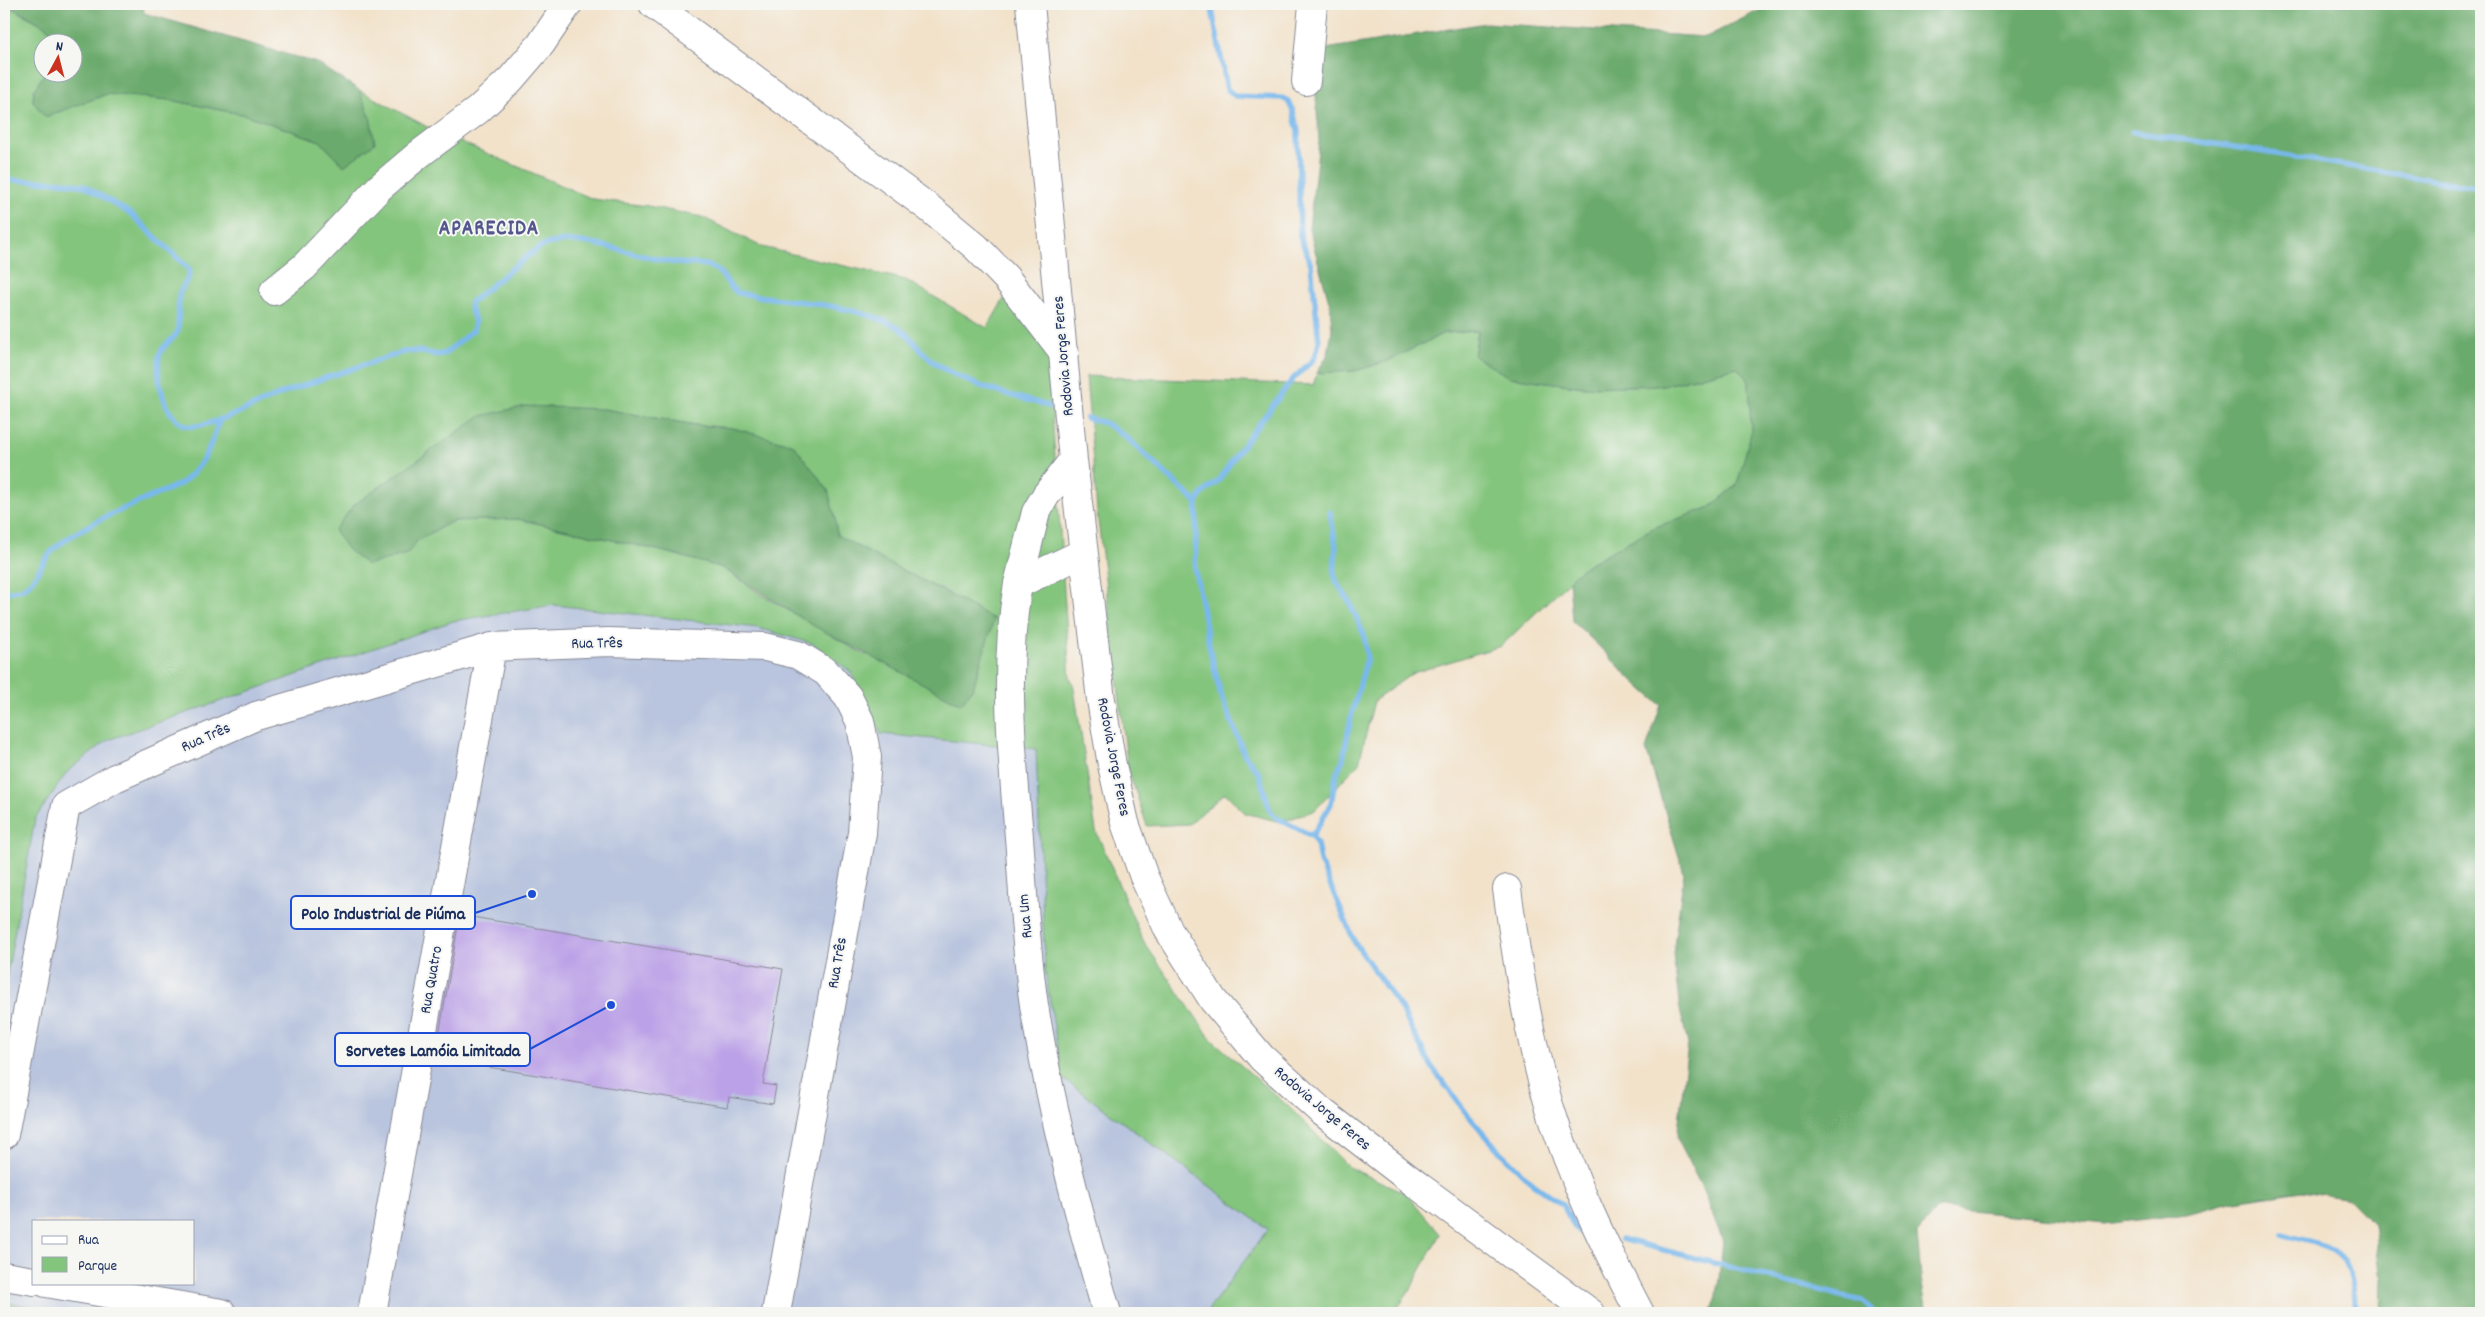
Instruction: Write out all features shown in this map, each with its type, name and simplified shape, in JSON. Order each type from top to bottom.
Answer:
[{"type":"street","points":[[274,291],[304,267],[379,188],[418,155],[478,110],[511,79],[541,44],[568,4]]},
{"type":"street","points":[[653,4],[929,208],[976,247],[1006,278],[1064,353]]},
{"type":"street","name":"Rodovia Jorge Feres","points":[[1030,4],[1073,460],[1100,700],[1125,822],[1144,877],[1169,931],[1213,1000],[1262,1058],[1321,1111],[1416,1185],[1591,1313]]},
{"type":"street","points":[[1306,81],[1313,4]]},
{"type":"street","name":"Rua Um","points":[[1073,460],[1046,495],[1036,512],[1018,584],[1011,638],[1011,741],[1034,1003],[1046,1070],[1076,1206],[1107,1313]]},
{"type":"street","points":[[1018,584],[1083,553]]},
{"type":"street","name":"Rua Três","points":[[4,1135],[66,806],[115,778],[256,716],[492,647],[609,642],[765,647],[798,655],[826,672],[848,697],[860,721],[868,757],[862,833],[776,1313]]},
{"type":"street","name":"Rua Quatro","points":[[372,1313],[492,647]]},
{"type":"street","points":[[1507,889],[1515,946],[1534,1046],[1549,1106],[1595,1222],[1640,1313]]},
{"type":"street","points":[[4,1276],[32,1281]]},
{"type":"street","points":[[52,1284],[222,1313]]},
{"type":"shaded area","points":[[554,604],[758,628],[814,644],[851,672],[881,734],[1036,749],[1045,970],[1062,1078],[1269,1229],[1206,1313],[69,1313],[4,1302],[4,991],[35,819],[67,772],[108,740],[453,621]]},
{"type":"green space","points":[[4,4],[45,26],[52,32],[32,32],[32,82],[39,82],[34,90],[33,101],[45,117],[107,94],[170,100],[246,115],[320,141],[344,166],[370,116],[359,90],[433,130],[593,199],[648,206],[702,217],[762,247],[906,280],[987,328],[1012,285],[1048,318],[1049,368],[1070,679],[1073,682],[1096,831],[1143,941],[1211,1039],[1289,1107],[1350,1168],[1406,1193],[1440,1234],[1409,1292],[1394,1313],[1206,1313],[1268,1229],[1062,1078],[1045,970],[1036,749],[881,734],[851,672],[814,644],[758,628],[554,605],[453,621],[108,740],[67,772],[35,819],[4,991]],"holes":[[[604,409],[696,425],[733,428],[835,518],[836,535],[900,570],[949,593],[865,655],[762,595],[723,568],[662,551],[518,519],[453,521],[418,540]]]},
{"type":"green space","points":[[7,4],[143,4],[144,13],[317,63],[359,90],[370,116],[375,143],[344,166],[320,141],[246,115],[170,100],[107,94],[45,117],[33,101],[34,90],[39,82],[82,82],[82,32],[52,32],[45,26]]},
{"type":"green space","points":[[1772,4],[2481,4],[2481,1313],[2380,1313],[2381,1280],[2374,1224],[2349,1199],[2302,1191],[2234,1201],[2187,1214],[2105,1224],[1938,1208],[1917,1233],[1921,1278],[1927,1313],[1711,1313],[1717,1296],[1723,1241],[1703,1190],[1677,1138],[1688,1044],[1680,1010],[1673,954],[1684,873],[1646,749],[1661,705],[1572,621],[1569,580],[1585,566],[1653,528],[1711,507],[1737,485],[1751,433],[1749,382],[1737,367],[1667,385],[1584,387],[1509,377],[1474,356],[1478,331],[1444,333],[1388,361],[1355,371],[1317,373],[1328,354],[1332,329],[1330,305],[1309,229],[1319,141],[1313,51],[1486,23],[1706,37]]},
{"type":"green space","points":[[1478,331],[1474,356],[1509,377],[1584,387],[1667,385],[1737,367],[1749,382],[1752,433],[1737,485],[1711,507],[1653,528],[1585,566],[1501,646],[1413,673],[1374,701],[1359,763],[1314,811],[1280,822],[1245,813],[1225,793],[1189,824],[1147,826],[1128,769],[1097,512],[1086,376],[1313,385],[1317,373],[1355,371],[1388,361],[1444,333]]},
{"type":"green space","points":[[526,406],[604,409],[695,425],[733,428],[794,445],[828,490],[837,535],[994,619],[973,688],[961,704],[812,625],[723,568],[662,551],[518,519],[453,521],[418,540],[407,554],[367,565],[348,550],[334,530],[355,504],[480,416]]},
{"type":"green space","points":[[4,1302],[69,1313],[4,1313]]},
{"type":"building","points":[[460,915],[783,969],[763,1084],[776,1086],[773,1104],[729,1097],[727,1107],[435,1058]]},
{"type":"waterway","points":[[1211,4],[1227,89],[1235,96],[1282,98],[1288,101],[1293,111],[1298,131],[1300,237],[1311,264],[1319,341],[1313,360],[1292,380],[1219,480],[1202,494],[1197,503],[1195,570],[1220,692],[1244,754],[1259,773],[1270,811],[1277,818],[1312,836],[1317,844],[1320,861],[1355,943],[1400,1007],[1431,1066],[1467,1114],[1501,1153],[1532,1183],[1563,1205],[1574,1226],[1580,1232]]},
{"type":"waterway","points":[[2132,132],[2481,188]]},
{"type":"waterway","points":[[4,180],[63,182],[85,186],[131,214],[189,269],[189,276],[179,294],[178,331],[161,351],[158,370],[162,394],[167,406],[180,423],[188,426],[198,426],[223,419],[288,391],[403,352],[418,351],[438,355],[446,353],[473,330],[475,321],[470,308],[471,302],[540,247],[562,241],[595,244],[663,261],[708,265],[720,272],[738,293],[832,306],[869,315],[895,326],[908,336],[923,353],[948,371],[991,389],[1052,407]]},
{"type":"waterway","points":[[1086,418],[1105,423],[1126,437],[1197,503]]},
{"type":"waterway","points":[[4,591],[15,591],[23,588],[34,577],[49,554],[56,547],[84,528],[180,484],[189,477],[206,455],[220,419]]},
{"type":"waterway","points":[[1312,836],[1331,804],[1336,775],[1343,759],[1351,717],[1367,658],[1364,635],[1349,601],[1337,583],[1334,574],[1336,547],[1330,512]]},
{"type":"waterway","points":[[2282,1234],[2319,1244],[2339,1255],[2346,1263],[2350,1275],[2357,1313]]},
{"type":"waterway","points":[[1621,1239],[1862,1301],[1875,1313]]},
{"type":"place","name":"Polo Industrial de Piúma","points":[[532,894]]},
{"type":"place","name":"Sorvetes Lamóia Limitada","points":[[611,1005]]},
{"type":"district","name":"APARECIDA","points":[[489,230]]}]
